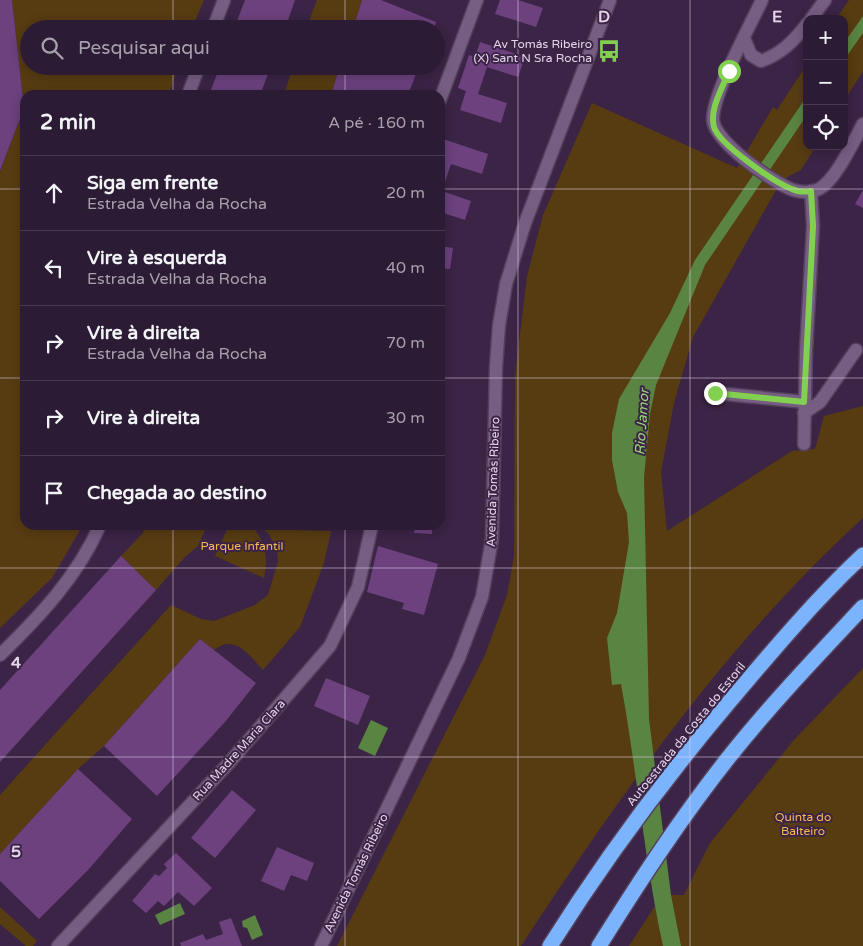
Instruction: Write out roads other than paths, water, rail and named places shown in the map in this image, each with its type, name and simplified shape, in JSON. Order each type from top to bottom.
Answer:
[{"type":"highway","name":"Autoestrada da Costa do Estoril","points":[[550,946],[621,840],[695,742],[775,647],[863,555]]},
{"type":"highway","points":[[599,946],[672,834],[733,752],[792,683],[863,607]]},
{"type":"street","points":[[216,20],[224,0]]},
{"type":"street","points":[[444,90],[477,0]]},
{"type":"street","name":"Avenida Tomás Ribeiro","points":[[321,946],[459,658],[482,597],[492,539],[496,367],[499,325],[506,284],[525,223],[610,0]]},
{"type":"street","points":[[762,0],[729,71],[713,118],[714,128],[722,140],[742,157],[793,190],[811,191],[828,183],[863,124]]},
{"type":"street","points":[[814,15],[825,0]]},
{"type":"street","points":[[744,38],[751,55],[761,61],[774,56],[793,42],[803,29]]},
{"type":"street","points":[[190,90],[196,75]]},
{"type":"street","points":[[804,444],[813,226],[811,191]]},
{"type":"street","points":[[715,393],[804,408],[820,402],[856,350]]},
{"type":"street","points":[[0,655],[51,602],[75,571],[97,530]]},
{"type":"street","name":"Rua Madre Maria Clara","points":[[58,946],[228,764],[330,646],[358,587],[371,530]]},
{"type":"water","points":[[863,16],[863,33],[848,54],[848,37]]},
{"type":"water","name":"Rio Jamor","points":[[803,102],[803,121],[705,265],[656,385],[650,414],[644,477],[649,719],[671,895],[681,946],[663,946],[656,913],[621,684],[612,685],[607,638],[617,613],[629,542],[627,513],[618,492],[612,460],[612,433],[619,399],[670,313],[695,260]]},
{"type":"water","points":[[371,720],[388,728],[375,756],[358,748]]},
{"type":"water","points":[[180,903],[185,914],[160,925],[155,915]]},
{"type":"water","points":[[255,915],[263,935],[252,940],[247,928],[243,927],[242,921]]},
{"type":"place","name":"Av Tomás Ribeiro (X) Sant N Sra Rocha","points":[[609,51]]},
{"type":"park label","name":"Parque Infantil","points":[[242,546]]},
{"type":"park label","name":"Quinta do Balteiro","points":[[803,824]]}]
